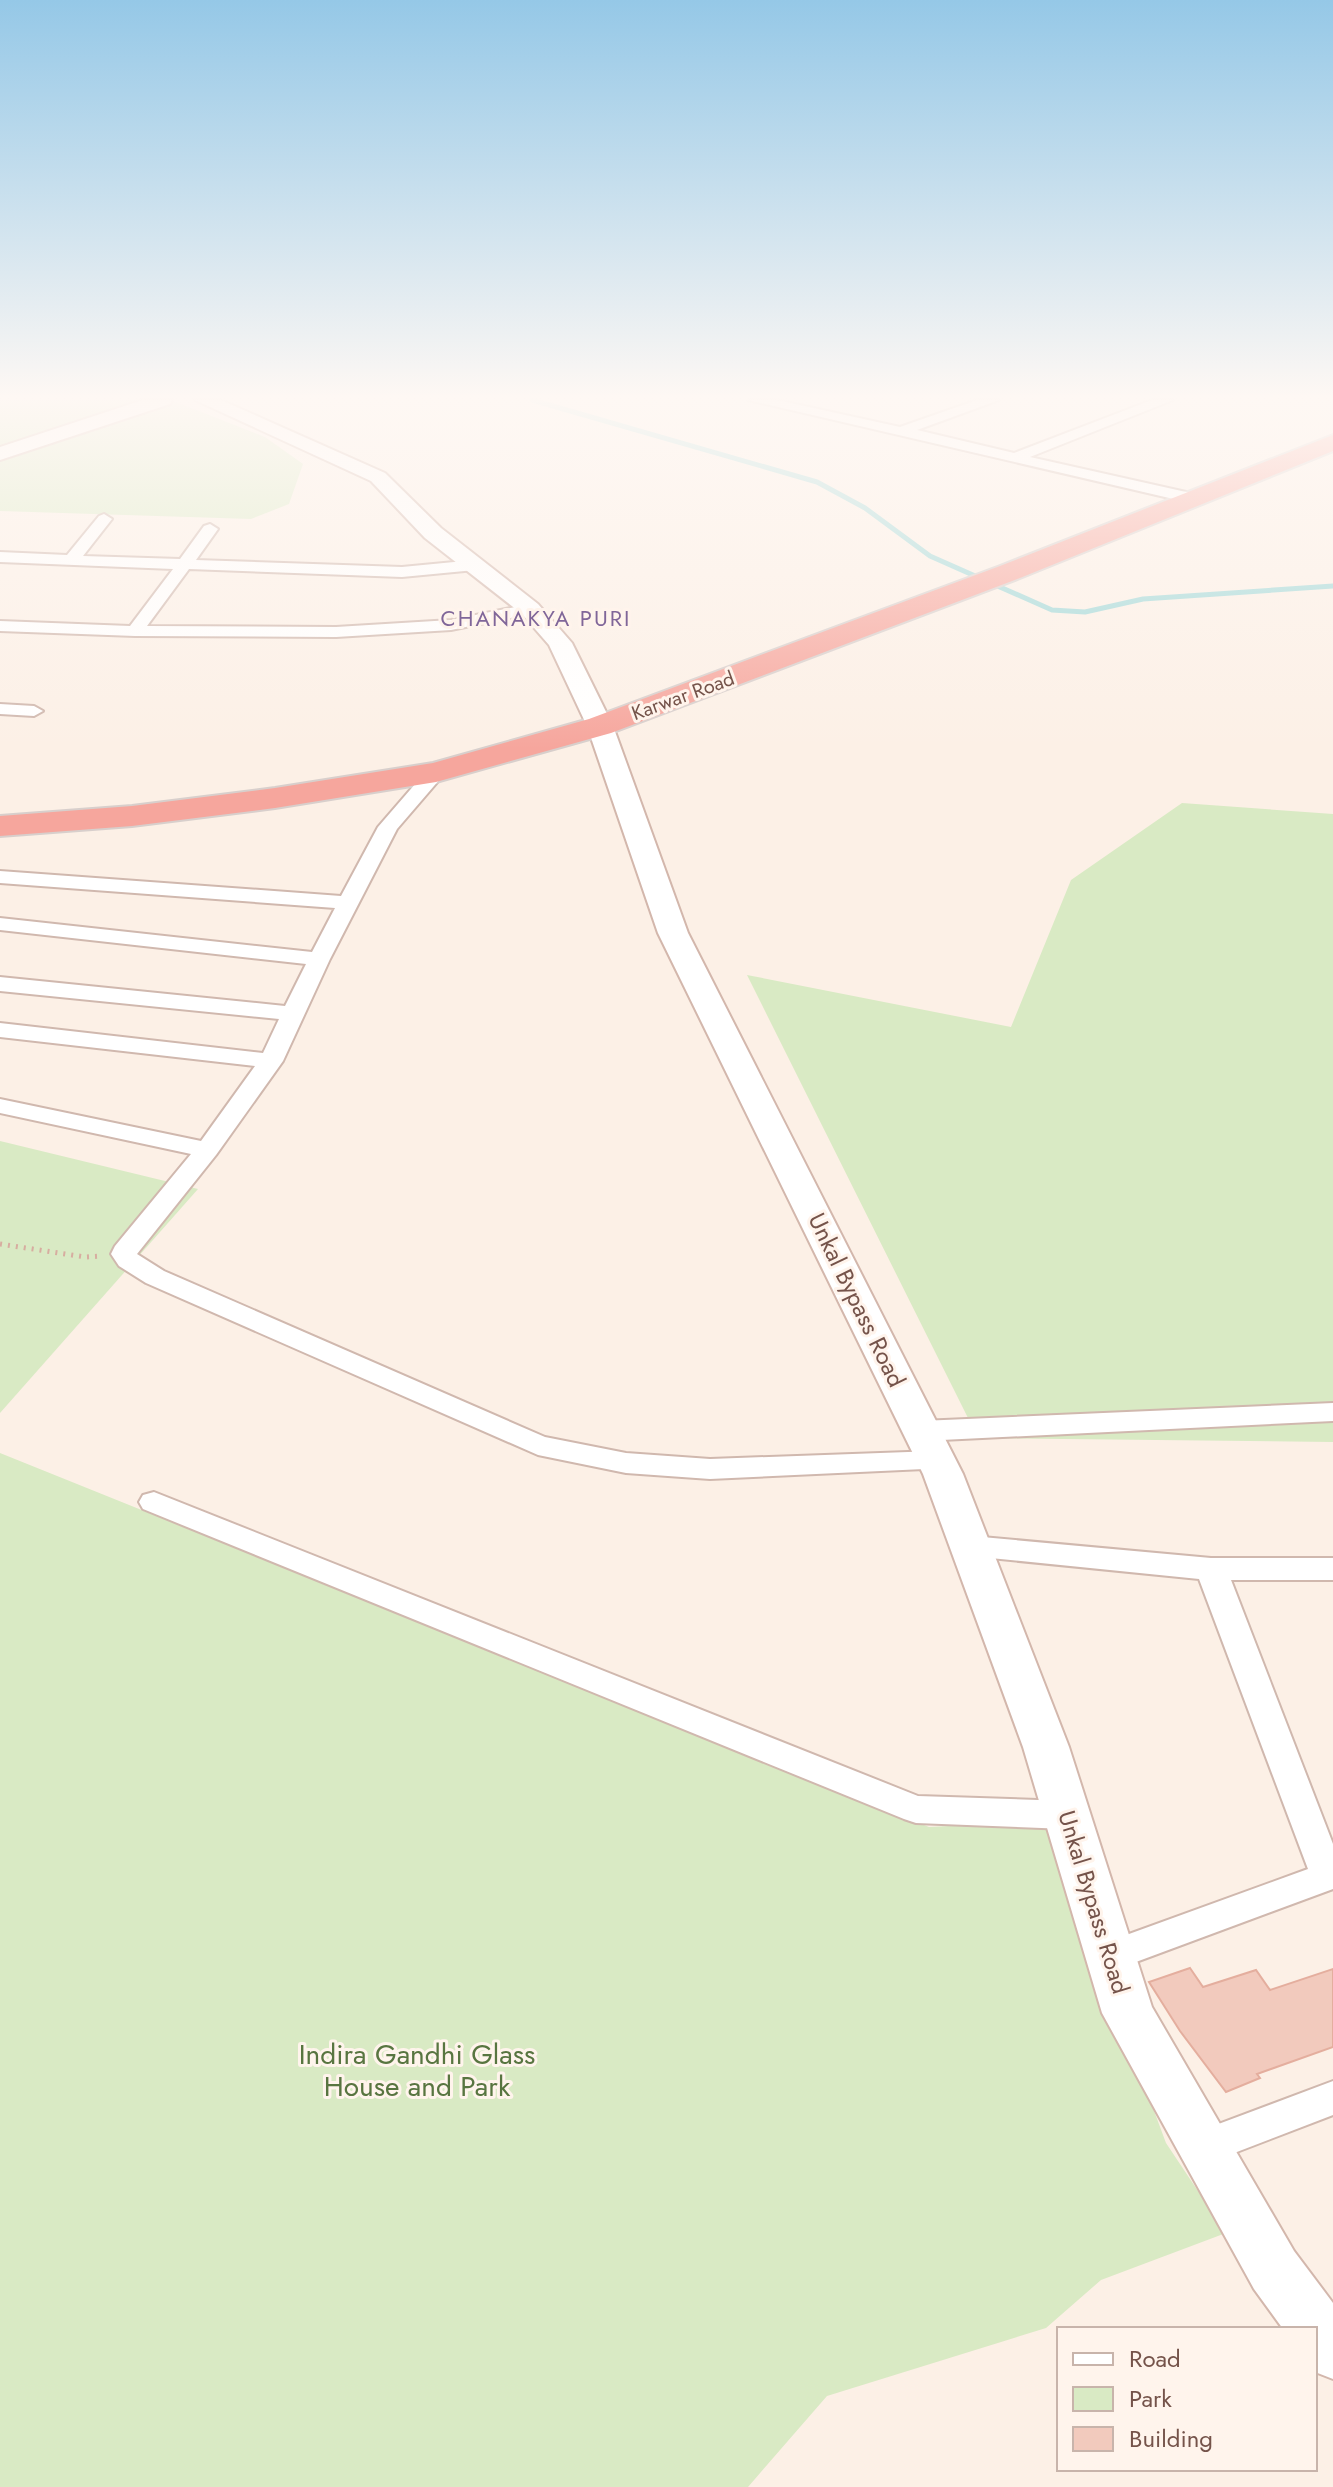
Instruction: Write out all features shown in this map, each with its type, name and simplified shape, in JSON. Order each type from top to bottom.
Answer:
[{"type":"highway","name":"Karwar Road","points":[[0,826],[146,814],[436,772],[600,726],[1152,516]]},
{"type":"main road","name":"Unkal Bypass Road","points":[[416,516],[433,533],[530,609],[560,643],[600,726],[673,933],[928,1446],[971,1547],[1046,1747],[1128,2013],[1274,2270],[1316,2327]]},
{"type":"main road","name":"Unkal Bypass Road","points":[[1317,2329],[1333,2351]]},
{"type":"street","points":[[71,560],[104,519]]},
{"type":"street","points":[[135,631],[210,529]]},
{"type":"street","points":[[0,557],[402,572],[475,565]]},
{"type":"street","points":[[0,626],[135,631],[403,630],[451,625],[530,609]]},
{"type":"street","points":[[0,709],[34,711]]},
{"type":"street","points":[[436,772],[388,827],[319,959],[271,1061],[207,1150],[124,1254],[128,1260],[155,1277],[538,1445],[626,1463],[710,1469],[928,1446],[1333,1412]]},
{"type":"street","points":[[0,877],[349,903]]},
{"type":"street","points":[[0,924],[319,959]]},
{"type":"street","points":[[0,984],[294,1014]]},
{"type":"street","points":[[0,1030],[271,1061]]},
{"type":"street","points":[[0,1106],[207,1150]]},
{"type":"street","points":[[154,1502],[916,1809],[1067,1815]]},
{"type":"street","points":[[971,1547],[1211,1569],[1333,1569]]},
{"type":"street","points":[[1109,1957],[1331,1875],[1211,1569]]},
{"type":"street","points":[[1203,2147],[1333,2098]]},
{"type":"path","points":[[0,1244],[85,1257],[124,1254]]},
{"type":"green space","points":[[159,516],[258,516],[251,519]]},
{"type":"green space","points":[[1182,803],[1333,814],[1333,1442],[978,1438],[747,975],[1011,1027],[1071,880]]},
{"type":"green space","points":[[0,1141],[198,1189],[0,1413]]},
{"type":"green space","name":"Indira Gandhi Glass House and Park","points":[[0,1453],[929,1827],[1046,1821],[1166,2143],[1226,2233],[1101,2280],[1046,2328],[827,2396],[748,2487],[0,2487]]},
{"type":"building","points":[[1190,1968],[1203,1987],[1256,1970],[1270,1990],[1333,1969],[1333,2047],[1257,2074],[1260,2078],[1226,2092],[1180,2031],[1149,1982]]},
{"type":"waterway","points":[[876,516],[930,556],[1052,610],[1085,612],[1143,599],[1333,586]]},
{"type":"district","name":"CHANAKYA PURI","points":[[536,618]]}]
